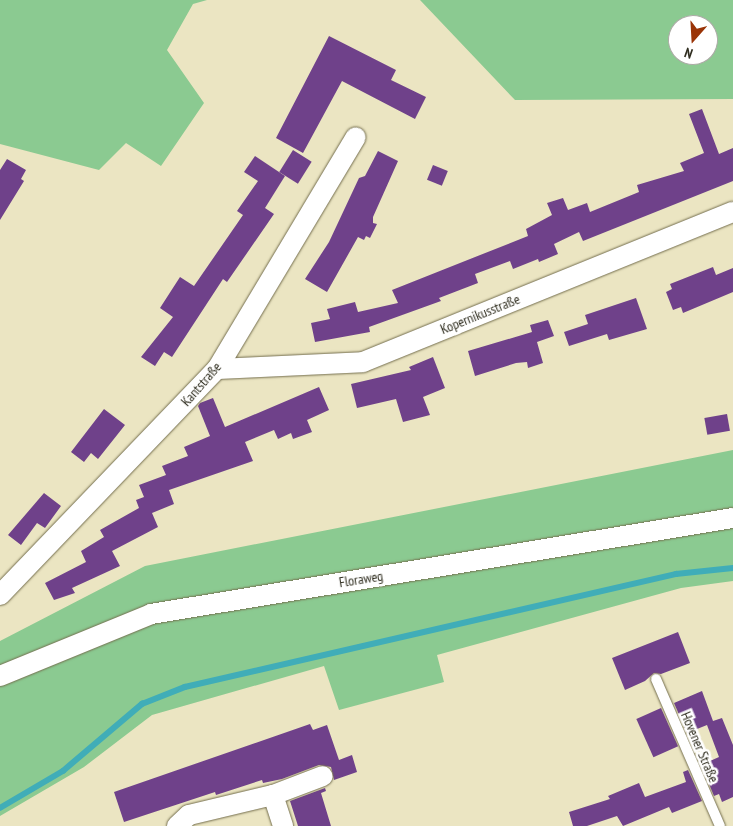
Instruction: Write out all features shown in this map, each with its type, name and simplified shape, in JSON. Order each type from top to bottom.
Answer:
[{"type":"street","name":"Kantstraße","points":[[0,595],[217,369],[356,137]]},
{"type":"street","name":"Kopernikusstraße","points":[[217,369],[362,362],[733,212]]},
{"type":"street","name":"Floraweg","points":[[0,676],[151,614],[733,518]]},
{"type":"street","points":[[177,826],[189,815],[272,794],[323,776]]},
{"type":"street","points":[[272,794],[284,826]]},
{"type":"lane","name":"Hovener Straße","points":[[656,679],[720,826]]},
{"type":"green space","points":[[0,0],[207,0],[193,4],[167,50],[204,103],[161,166],[126,143],[99,170],[0,144]]},
{"type":"green space","points":[[420,0],[733,0],[733,99],[515,100]]},
{"type":"green space","points":[[733,450],[733,581],[681,588],[437,655],[444,682],[339,710],[324,666],[152,715],[84,767],[0,816],[0,641],[145,566]]},
{"type":"building","points":[[329,36],[396,70],[391,80],[426,97],[415,119],[342,81],[303,153],[276,138]]},
{"type":"building","points":[[702,109],[719,154],[733,148],[733,181],[583,241],[579,232],[554,244],[558,254],[539,262],[538,259],[513,269],[510,261],[475,274],[478,283],[439,298],[441,301],[369,327],[370,332],[315,342],[311,323],[330,319],[327,309],[355,302],[358,312],[398,303],[392,290],[528,236],[526,229],[552,215],[547,203],[563,198],[568,210],[587,203],[590,212],[639,192],[637,185],[684,171],[680,163],[704,153],[689,114]]},
{"type":"building","points":[[293,150],[312,162],[298,184],[279,172]]},
{"type":"building","points":[[378,151],[398,161],[373,217],[373,223],[377,224],[370,238],[366,236],[364,240],[358,237],[327,292],[305,279],[329,242],[359,178],[365,176]]},
{"type":"building","points":[[255,156],[285,176],[265,208],[274,214],[227,282],[223,279],[172,357],[164,352],[155,366],[141,357],[173,317],[160,308],[180,277],[194,286],[243,215],[237,211],[258,181],[244,172]]},
{"type":"building","points":[[7,159],[26,170],[21,179],[24,181],[0,220],[0,170]]},
{"type":"building","points":[[433,165],[448,171],[442,186],[427,180]]},
{"type":"building","points":[[713,267],[716,275],[733,268],[733,292],[683,313],[681,307],[673,310],[666,292],[672,289],[670,284]]},
{"type":"building","points":[[636,298],[647,329],[609,340],[607,334],[569,346],[564,332],[588,324],[585,315]]},
{"type":"building","points":[[548,320],[554,336],[537,342],[543,363],[528,368],[527,362],[516,363],[475,376],[468,351],[532,332],[530,325]]},
{"type":"building","points":[[433,357],[445,388],[423,397],[430,415],[403,422],[396,399],[357,408],[351,384],[411,370],[409,367]]},
{"type":"building","points":[[319,387],[329,410],[307,420],[312,432],[293,439],[291,433],[278,439],[274,430],[245,442],[253,461],[169,490],[174,504],[152,513],[158,527],[112,551],[120,566],[72,588],[75,593],[54,600],[45,583],[86,562],[81,551],[104,537],[100,530],[139,508],[136,500],[144,497],[139,485],[166,475],[162,466],[188,456],[184,447],[210,436],[198,406],[200,403],[213,398],[225,427]]},
{"type":"building","points":[[104,409],[125,425],[98,459],[91,453],[84,462],[71,452]]},
{"type":"building","points":[[727,414],[730,431],[707,435],[704,418]]},
{"type":"building","points":[[44,493],[61,506],[45,528],[37,523],[21,545],[8,535]]},
{"type":"building","points":[[678,632],[690,663],[661,674],[654,673],[645,681],[625,690],[612,658]]},
{"type":"building","points":[[702,691],[713,721],[722,718],[733,745],[733,797],[722,802],[719,794],[714,796],[701,765],[719,757],[707,725],[687,733],[674,703]]},
{"type":"building","points":[[661,708],[678,746],[653,757],[636,719]]},
{"type":"building","points":[[310,724],[313,730],[327,725],[339,760],[352,755],[357,772],[334,780],[331,767],[319,765],[282,779],[263,783],[262,780],[216,795],[215,792],[124,822],[114,792]]},
{"type":"building","points":[[688,770],[702,801],[672,813],[669,807],[623,826],[617,816],[587,826],[573,826],[569,812],[610,799],[608,796],[639,783],[645,797],[686,782],[683,772]]},
{"type":"building","points":[[325,788],[326,791],[321,793],[331,826],[298,826],[290,801]]},
{"type":"waterway","points":[[0,808],[63,771],[142,704],[185,687],[676,574],[733,568]]}]
